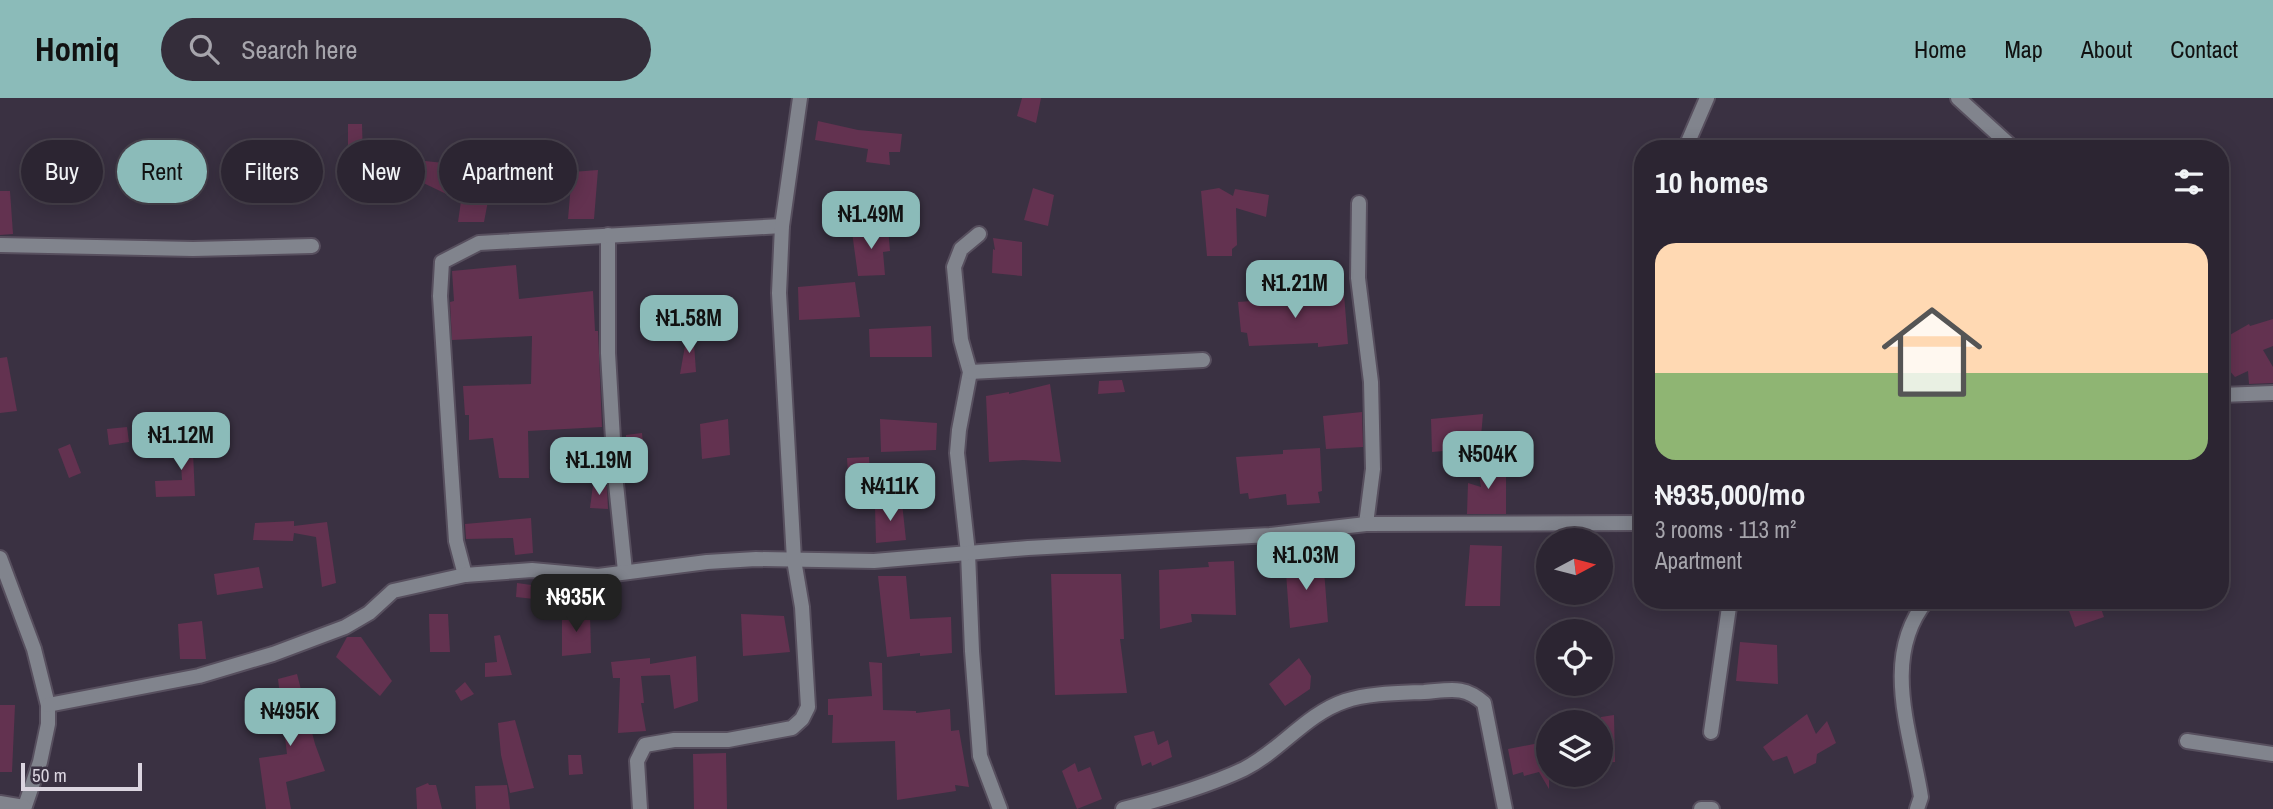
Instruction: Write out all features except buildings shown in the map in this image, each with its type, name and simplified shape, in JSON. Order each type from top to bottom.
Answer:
[{"type":"street","points":[[640,809],[637,761],[645,745],[674,740],[728,740],[792,728],[802,719],[808,707],[802,607],[794,559],[779,293],[782,226],[800,98]]},
{"type":"street","points":[[1689,140],[1707,98]]},
{"type":"street","points":[[1958,98],[2004,140]]},
{"type":"street","points":[[1359,203],[1358,278],[1371,382],[1373,469],[1366,524]]},
{"type":"street","points":[[465,575],[456,541],[450,467],[440,296],[442,262],[479,243],[782,226]]},
{"type":"street","points":[[979,234],[961,249],[954,267],[961,340],[970,372],[957,453],[968,553],[980,756],[1000,809]]},
{"type":"street","points":[[608,235],[608,353],[615,474],[625,571]]},
{"type":"street","points":[[0,245],[193,249],[312,246]]},
{"type":"street","points":[[970,372],[1203,360]]},
{"type":"street","points":[[2229,395],[2273,393]]},
{"type":"street","points":[[48,705],[199,677],[273,654],[345,628],[369,613],[393,592],[465,575],[532,570],[598,576],[707,562],[794,559],[874,561],[1270,536],[1366,524],[1634,523]]},
{"type":"street","points":[[0,558],[34,649],[48,705],[48,724],[40,762],[24,808],[0,803]]},
{"type":"street","points":[[1711,732],[1729,609]]},
{"type":"street","points":[[1917,809],[1921,797],[1903,700],[1902,656],[1908,633],[1922,609]]},
{"type":"street","points":[[1123,809],[1200,786],[1245,768],[1285,741],[1311,719],[1345,701],[1392,694],[1464,690],[1484,703],[1505,809]]},
{"type":"street","points":[[2187,741],[2273,754]]},
{"type":"street","points":[[1701,809],[1712,809]]}]
